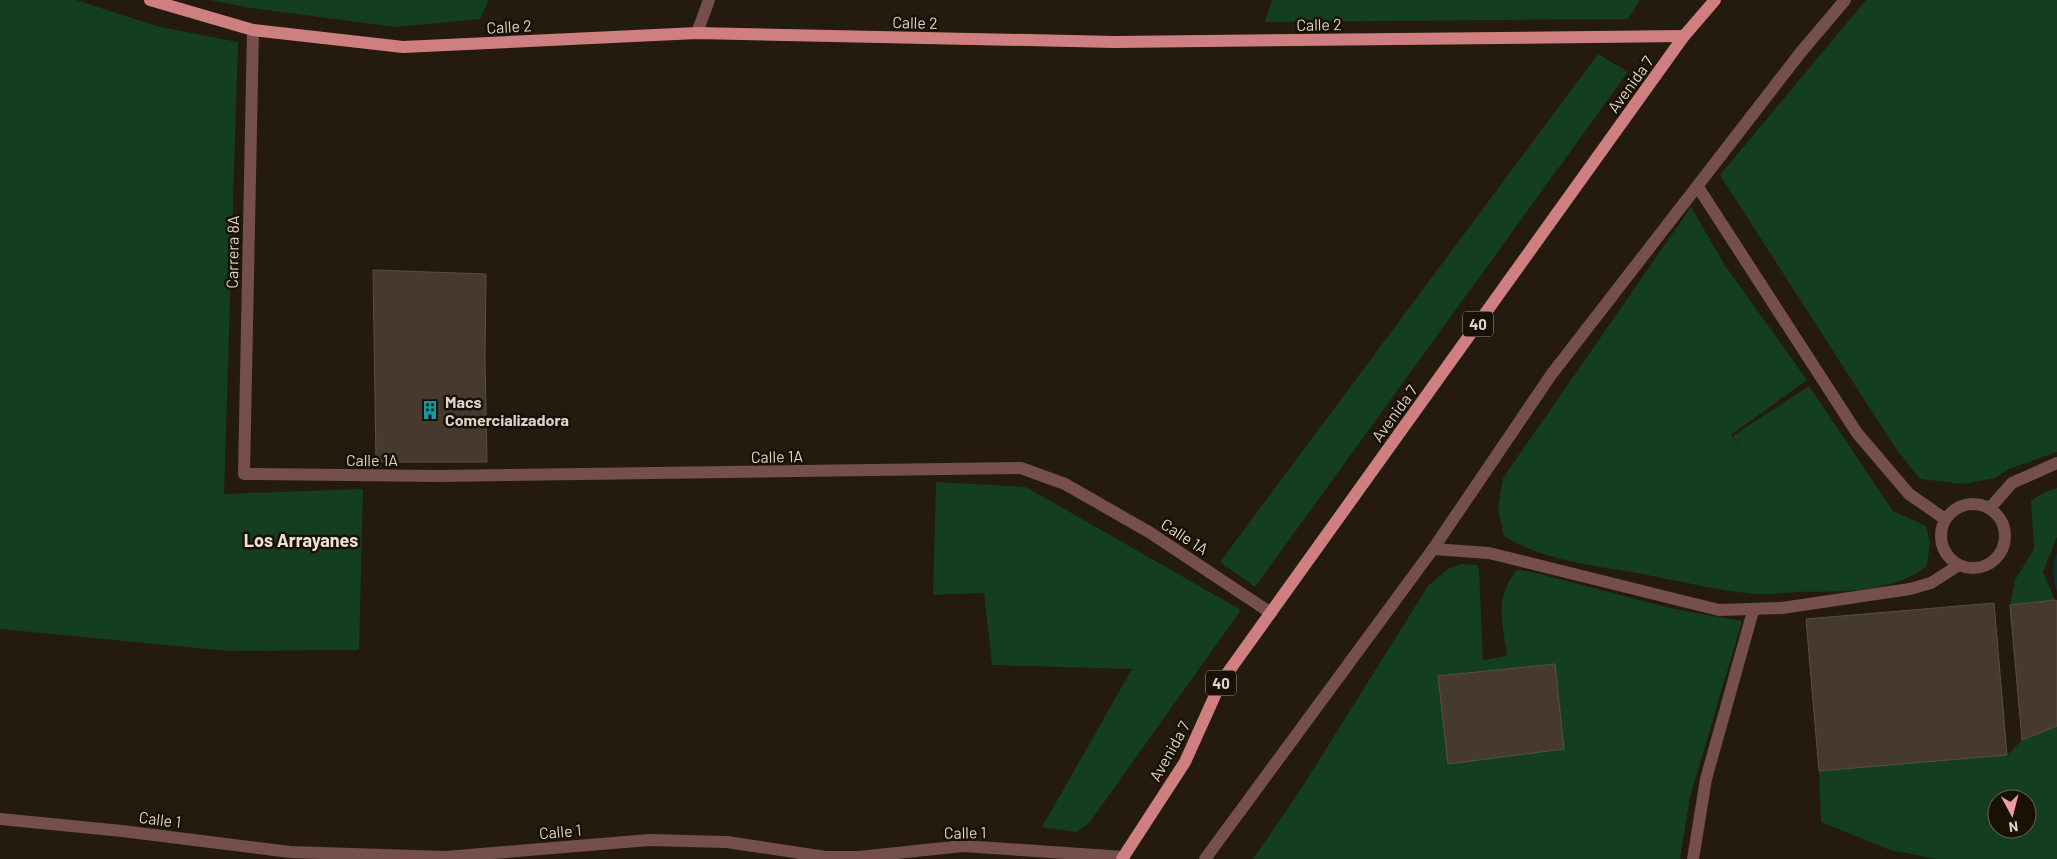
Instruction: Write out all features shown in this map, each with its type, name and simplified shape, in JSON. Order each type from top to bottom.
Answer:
[{"type":"main road","name":"Calle 2","points":[[150,0],[253,30],[403,47],[697,33],[1116,42],[1684,36]]},
{"type":"main road","name":"Avenida 7","points":[[1123,858],[1185,762],[1221,682],[1684,36],[1715,0]]},
{"type":"street","points":[[697,33],[709,0]]},
{"type":"street","points":[[1205,859],[1432,549],[1551,376],[1801,52],[1845,0]]},
{"type":"street","name":"Carrera 8A","points":[[244,474],[253,30]]},
{"type":"street","points":[[1698,187],[1857,433],[1909,494],[1946,519]]},
{"type":"street","points":[[1990,508],[2012,483],[2057,463]]},
{"type":"street","name":"Calle 1A","points":[[244,474],[439,476],[1021,468],[1065,484],[1149,532],[1271,612]]},
{"type":"street","points":[[1970,503],[1990,508],[2003,522],[2006,532],[2002,551],[1996,558],[1978,568],[1959,565],[1950,558],[1944,549],[1942,529],[1946,519],[1961,506],[1970,503]]},
{"type":"street","points":[[1432,549],[1489,553],[1719,610],[1753,611],[1910,590],[1931,583],[1959,565]]},
{"type":"street","points":[[1693,859],[1706,779],[1753,611]]},
{"type":"street","name":"Calle 1","points":[[0,819],[122,831],[290,852],[446,858],[649,840],[727,842],[826,857],[859,857],[963,846],[1123,858]]},
{"type":"green space","points":[[0,0],[76,0],[160,27],[238,42],[224,494],[363,489],[359,650],[228,651],[0,629]]},
{"type":"green space","points":[[210,0],[489,0],[480,19],[396,27],[251,8]]},
{"type":"green space","points":[[1272,0],[1640,0],[1628,19],[1265,22]]},
{"type":"green space","points":[[1866,0],[2057,0],[2057,452],[2009,469],[1995,478],[1964,484],[1920,479],[1896,449],[1720,175]]},
{"type":"green space","points":[[1598,54],[1628,72],[1255,587],[1220,562]]},
{"type":"green space","points":[[1691,207],[1724,264],[1807,380],[1731,435],[1742,450],[1733,436],[1809,386],[1893,511],[1926,526],[1930,543],[1927,566],[1913,575],[1897,582],[1864,589],[1754,594],[1712,588],[1553,557],[1504,536],[1498,508],[1503,478]]},
{"type":"green space","points":[[936,482],[1026,487],[1241,610],[1090,822],[1077,832],[1042,827],[1132,669],[992,665],[984,593],[933,595]]},
{"type":"green space","points":[[2057,488],[2057,537],[2043,572],[2055,600],[2010,605],[2015,580],[2034,549],[2031,501],[2043,493]]},
{"type":"green space","points":[[1461,564],[1477,565],[1479,571],[1483,660],[1507,656],[1502,621],[1502,601],[1505,591],[1517,570],[1528,571],[1674,609],[1742,621],[1690,797],[1680,859],[1253,859],[1299,792],[1428,586],[1448,569]]},
{"type":"green space","points":[[2057,726],[2057,859],[1937,859],[1890,850],[1821,822],[1819,771],[2007,755],[2022,740]]},
{"type":"water","points":[[2057,553],[2057,592],[2053,572]]},
{"type":"building","name":"Macs Comercializadora","points":[[373,270],[486,274],[487,462],[376,462]]},
{"type":"building","points":[[2057,601],[2057,726],[2022,740],[2010,605]]},
{"type":"building","points":[[1994,603],[2007,755],[1819,771],[1806,619]]},
{"type":"building","points":[[1555,664],[1564,749],[1448,764],[1438,676]]},
{"type":"place","name":"Macs Comercializadora","points":[[430,410]]},
{"type":"district","name":"Los Arrayanes","points":[[301,540]]}]
